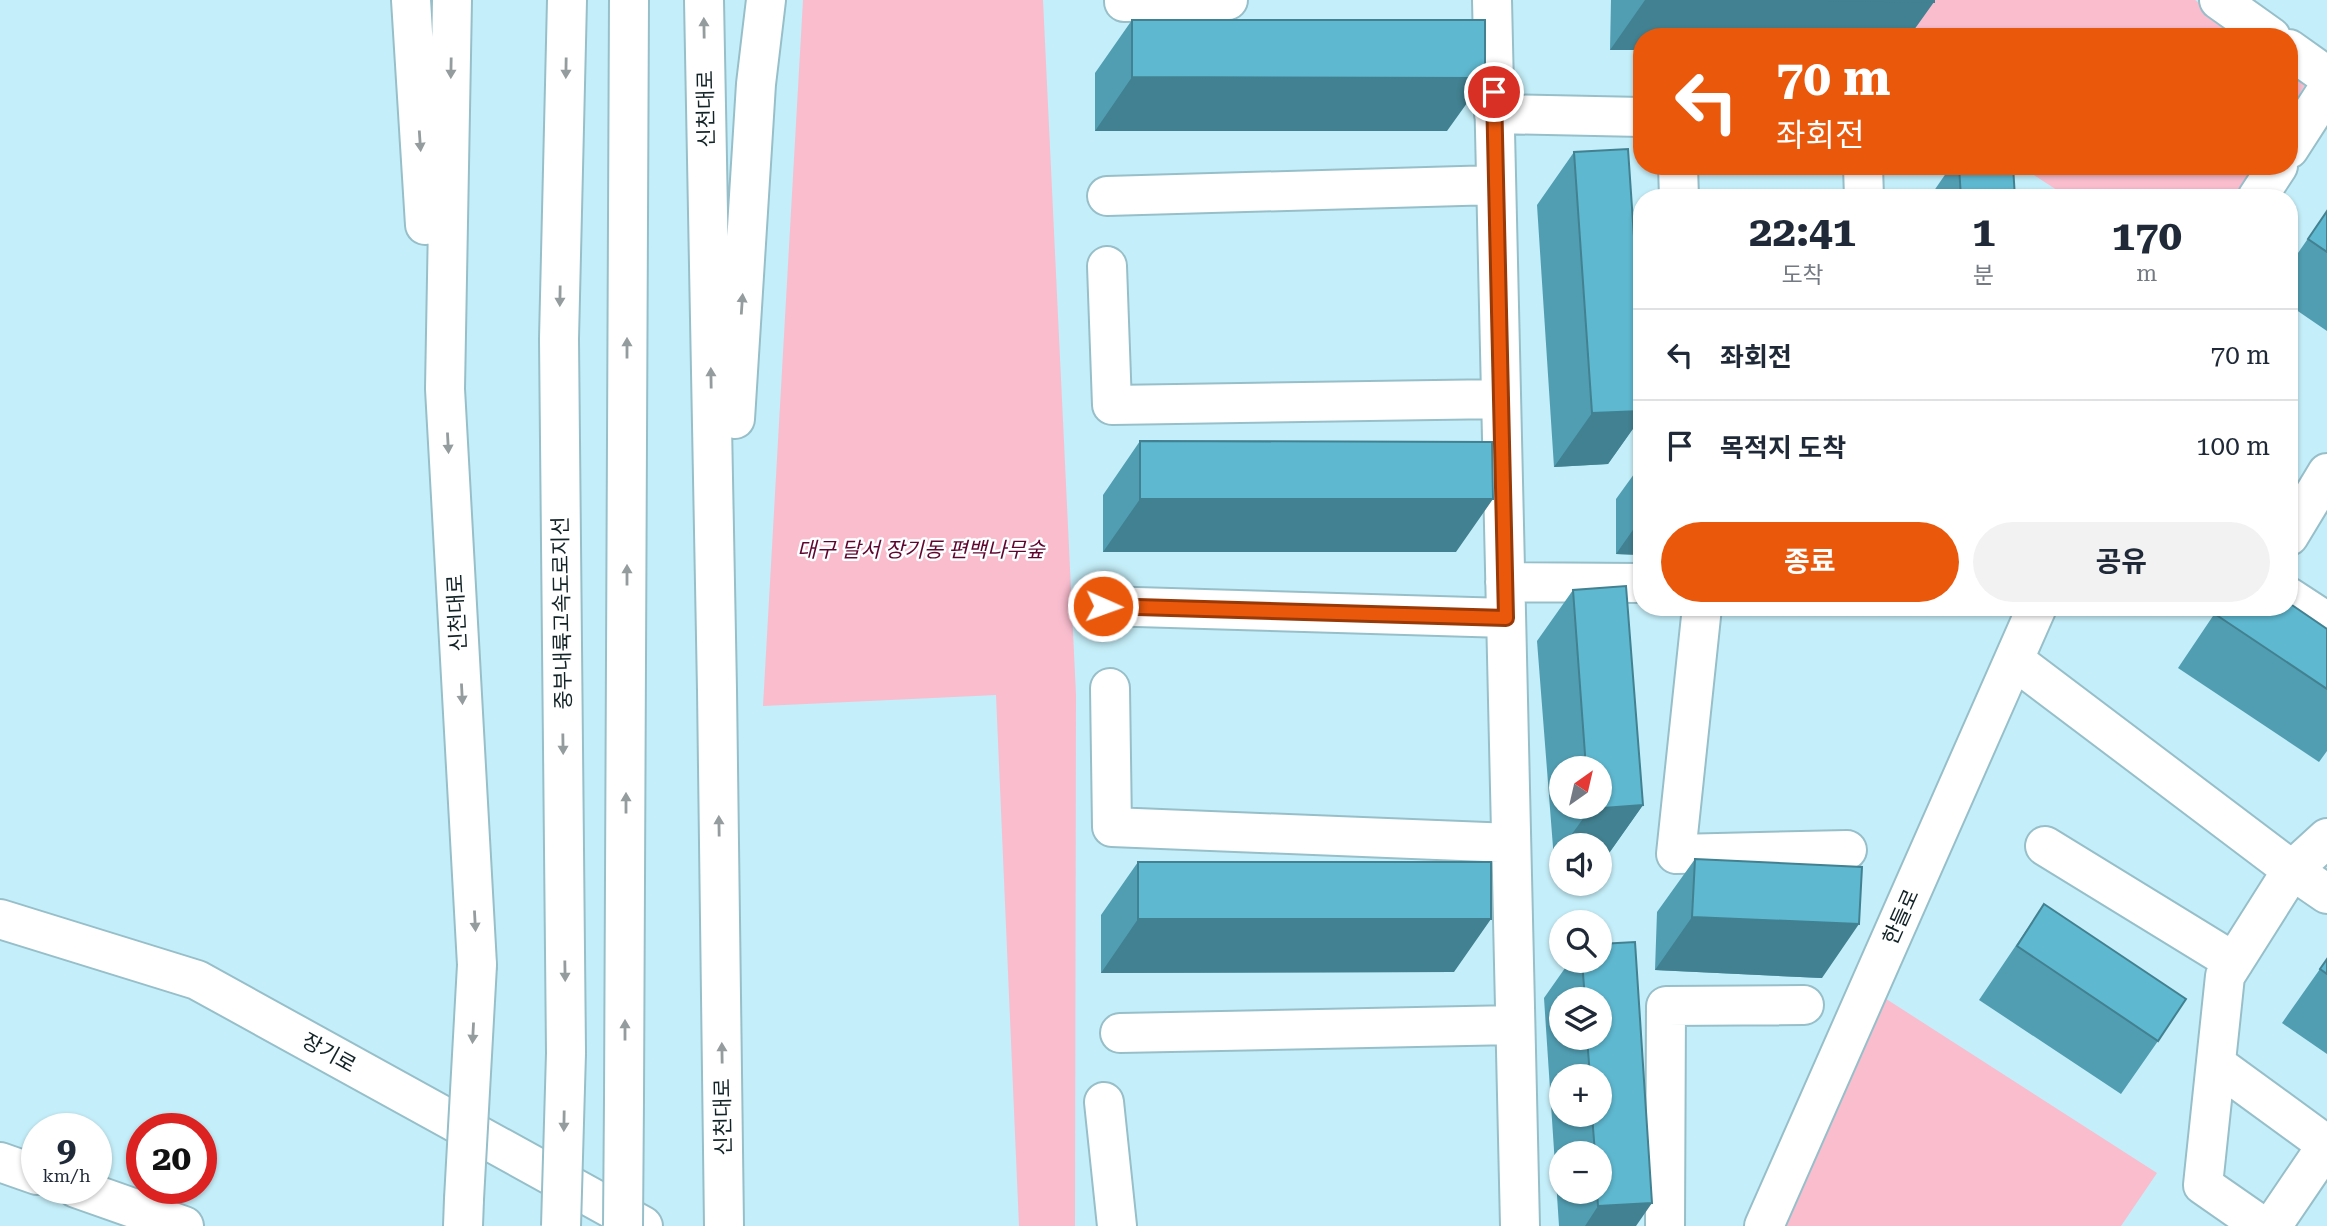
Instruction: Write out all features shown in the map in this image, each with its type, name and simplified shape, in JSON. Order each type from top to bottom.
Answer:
[{"type":"main road","points":[[411,0],[428,278],[444,389]]},
{"type":"main road","name":"신천대로","points":[[452,0],[444,389],[477,965],[463,1213]]},
{"type":"main road","name":"중부내륙고속도로지선","points":[[561,1226],[566,1053],[559,339],[567,0]]},
{"type":"main road","points":[[623,1226],[629,0]]},
{"type":"main road","name":"신천대로","points":[[704,0],[724,1226]]},
{"type":"main road","points":[[717,690],[756,84],[766,0]]},
{"type":"main road","points":[[1124,0],[1228,0]]},
{"type":"main road","points":[[1492,0],[1520,1226]]},
{"type":"main road","points":[[2218,0],[2258,28]]},
{"type":"main road","points":[[2298,56],[2327,76]]},
{"type":"main road","points":[[2298,135],[2327,90]]},
{"type":"main road","points":[[1494,114],[1633,117]]},
{"type":"main road","points":[[1107,196],[1496,185]]},
{"type":"main road","points":[[1107,266],[1111,405],[1501,400]]},
{"type":"main road","points":[[2298,521],[2327,473]]},
{"type":"main road","points":[[1103,606],[1506,600],[1633,584]]},
{"type":"main road","points":[[2298,603],[2327,622]]},
{"type":"main road","points":[[1701,616],[1676,854],[1847,850]]},
{"type":"main road","name":"한들로","points":[[1764,1226],[2033,616]]},
{"type":"main road","points":[[2014,660],[2327,894]]},
{"type":"main road","points":[[1110,688],[1112,827],[1511,843]]},
{"type":"main road","points":[[2262,1226],[2203,1185],[2225,976],[2292,870],[2327,838]]},
{"type":"main road","points":[[2045,846],[2234,962]]},
{"type":"main road","name":"장기로","points":[[0,919],[197,980],[643,1226]]},
{"type":"main road","points":[[1665,1226],[1666,1006],[1804,1005]]},
{"type":"main road","points":[[1120,1033],[1515,1025]]},
{"type":"main road","points":[[2216,1065],[2327,1145],[2272,1226]]},
{"type":"main road","points":[[1104,1102],[1117,1226]]},
{"type":"main road","points":[[0,1162],[21,1169]]},
{"type":"main road","points":[[112,1201],[184,1226]]},
{"type":"green space","name":"대구 달서 장기동 편백나무숲","points":[[803,0],[1043,0],[1076,695],[1075,1226],[1019,1226],[996,695],[763,706]]},
{"type":"green space","points":[[1917,0],[2195,0],[2234,28],[1916,28]]},
{"type":"green space","points":[[2298,73],[2308,80],[2298,97]]},
{"type":"green space","points":[[2034,175],[2251,175],[2243,189],[2055,189]]},
{"type":"green space","points":[[1880,995],[2157,1173],[2121,1226],[1785,1226]]},
{"type":"building","points":[[1828,0],[1934,0],[1934,2]]},
{"type":"building","points":[[1132,20],[1485,20],[1485,78],[1132,77]]},
{"type":"building","points":[[1628,149],[1633,222],[1633,411],[1592,413],[1574,152]]},
{"type":"building","points":[[1960,175],[2014,175],[2014,189],[1960,189]]},
{"type":"building","points":[[2327,211],[2327,252],[2308,239]]},
{"type":"building","points":[[1140,441],[1492,442],[1493,499],[1140,499]]},
{"type":"building","points":[[1626,586],[1643,805],[1612,807],[1612,756],[1585,756],[1573,590]]},
{"type":"building","points":[[2298,609],[2327,629],[2327,689],[2218,616],[2298,616]]},
{"type":"building","points":[[1695,859],[1862,867],[1859,924],[1692,917]]},
{"type":"building","points":[[1138,862],[1491,862],[1491,919],[1138,919]]},
{"type":"building","points":[[2044,904],[2186,999],[2158,1041],[2017,946]]},
{"type":"building","points":[[1635,942],[1652,1203],[1598,1206],[1612,1204],[1612,1141],[1594,1141],[1593,1127],[1612,1127],[1612,1064],[1589,1064],[1588,1050],[1612,1050],[1612,987],[1584,987],[1583,973],[1612,973],[1612,943]]},
{"type":"building","points":[[2327,959],[2327,974],[2320,969]]},
{"type":"route","points":[[1103,606],[1506,618],[1494,92]]}]
